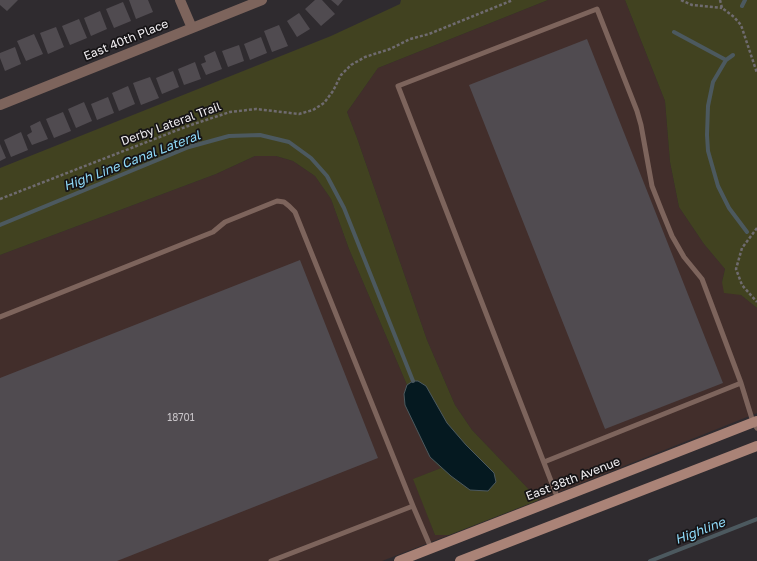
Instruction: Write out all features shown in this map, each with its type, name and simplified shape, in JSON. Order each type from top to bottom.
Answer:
[{"type":"main road","name":"East 38th Avenue","points":[[399,561],[756,424]]},
{"type":"main road","points":[[460,561],[757,446]]},
{"type":"street","points":[[180,0],[192,28]]},
{"type":"street","name":"East 40th Place","points":[[0,105],[262,0]]},
{"type":"lane","points":[[558,499],[398,86],[597,9],[637,111],[652,186],[672,236],[684,256],[702,279],[756,424]]},
{"type":"lane","points":[[0,317],[213,232],[225,222],[277,201],[284,202],[295,212],[431,548]]},
{"type":"lane","points":[[544,462],[741,383]]},
{"type":"lane","points":[[271,561],[413,506]]},
{"type":"path","name":"Derby Lateral Trail","points":[[0,200],[188,126],[230,112],[256,109],[299,114],[313,110],[324,103],[333,91],[341,75],[351,65],[365,57],[390,49],[410,39],[429,34],[513,0]]},
{"type":"path","points":[[681,0],[692,5],[722,8],[734,17],[741,25],[757,74]]},
{"type":"path","points":[[720,0],[722,8]]},
{"type":"path","points":[[757,228],[742,248],[736,269],[742,286],[755,302],[757,302]]},
{"type":"shaded area","points":[[548,0],[625,0],[665,101],[670,162],[679,207],[704,244],[725,269],[722,282],[757,308],[757,413],[539,500],[472,430],[455,405],[427,340],[347,112],[378,68]]},
{"type":"shaded area","points":[[255,156],[276,156],[293,161],[315,176],[331,199],[349,249],[407,385],[404,394],[430,457],[441,468],[414,479],[435,535],[449,535],[382,561],[0,561],[0,255],[216,174]]},
{"type":"green space","points":[[401,0],[548,0],[378,68],[347,112],[427,340],[455,405],[472,430],[539,500],[449,535],[435,535],[413,479],[441,468],[430,457],[405,405],[404,394],[407,385],[349,249],[331,199],[315,176],[293,161],[276,156],[255,156],[216,174],[0,255],[0,168],[331,36],[400,4]]},
{"type":"green space","points":[[625,0],[757,0],[757,308],[741,295],[724,293],[722,282],[725,269],[704,244],[679,207],[670,162],[665,101]]},
{"type":"water","points":[[413,381],[418,381],[426,386],[447,423],[466,445],[494,473],[496,482],[488,491],[470,490],[451,476],[430,457],[405,405],[404,394],[407,385]]},
{"type":"building","points":[[0,0],[18,0],[7,11],[0,5]]},
{"type":"building","points":[[129,0],[148,0],[153,12],[136,19]]},
{"type":"building","points":[[315,0],[322,0],[335,14],[321,26],[305,9]]},
{"type":"building","points":[[331,0],[343,0],[338,6]]},
{"type":"building","points":[[123,2],[131,21],[114,28],[106,9]]},
{"type":"building","points":[[100,11],[107,29],[91,36],[84,18]]},
{"type":"building","points":[[299,13],[310,29],[297,37],[287,21]]},
{"type":"building","points":[[79,19],[87,38],[70,45],[62,26]]},
{"type":"building","points":[[279,25],[288,46],[272,52],[264,31]]},
{"type":"building","points":[[56,27],[64,47],[48,54],[40,33]]},
{"type":"building","points":[[34,34],[43,54],[26,61],[17,41]]},
{"type":"building","points":[[261,37],[267,53],[250,60],[244,44]]},
{"type":"building","points":[[587,39],[723,383],[605,429],[469,85]]},
{"type":"building","points":[[239,45],[244,61],[228,67],[222,51]]},
{"type":"building","points":[[15,47],[21,64],[5,71],[0,58],[0,53]]},
{"type":"building","points":[[215,51],[222,69],[206,75],[201,64],[206,62],[204,56]]},
{"type":"building","points":[[195,62],[201,79],[184,85],[178,69]]},
{"type":"building","points":[[173,71],[179,87],[162,94],[156,78]]},
{"type":"building","points":[[150,77],[159,98],[141,105],[133,83]]},
{"type":"building","points":[[128,86],[135,104],[119,111],[112,93]]},
{"type":"building","points":[[108,97],[114,113],[97,120],[91,104]]},
{"type":"building","points":[[84,102],[92,121],[76,128],[68,109]]},
{"type":"building","points":[[63,112],[71,131],[54,138],[46,119]]},
{"type":"building","points":[[40,121],[48,139],[32,145],[27,135],[32,132],[30,126]]},
{"type":"building","points":[[21,132],[28,150],[11,157],[4,140]]},
{"type":"building","points":[[0,144],[6,158],[0,161]]},
{"type":"building","points":[[300,260],[378,458],[117,561],[0,561],[0,378]]},
{"type":"waterway","points":[[742,6],[745,0]]},
{"type":"waterway","points":[[674,32],[726,60]]},
{"type":"waterway","points":[[733,55],[726,60],[713,82],[708,106],[708,151],[718,186],[729,208],[747,232]]},
{"type":"waterway","name":"High Line Canal Lateral","points":[[0,225],[189,147],[229,136],[260,135],[289,142],[311,158],[327,176],[344,208],[413,381]]},
{"type":"waterway","name":"Highline","points":[[650,561],[757,519]]}]
